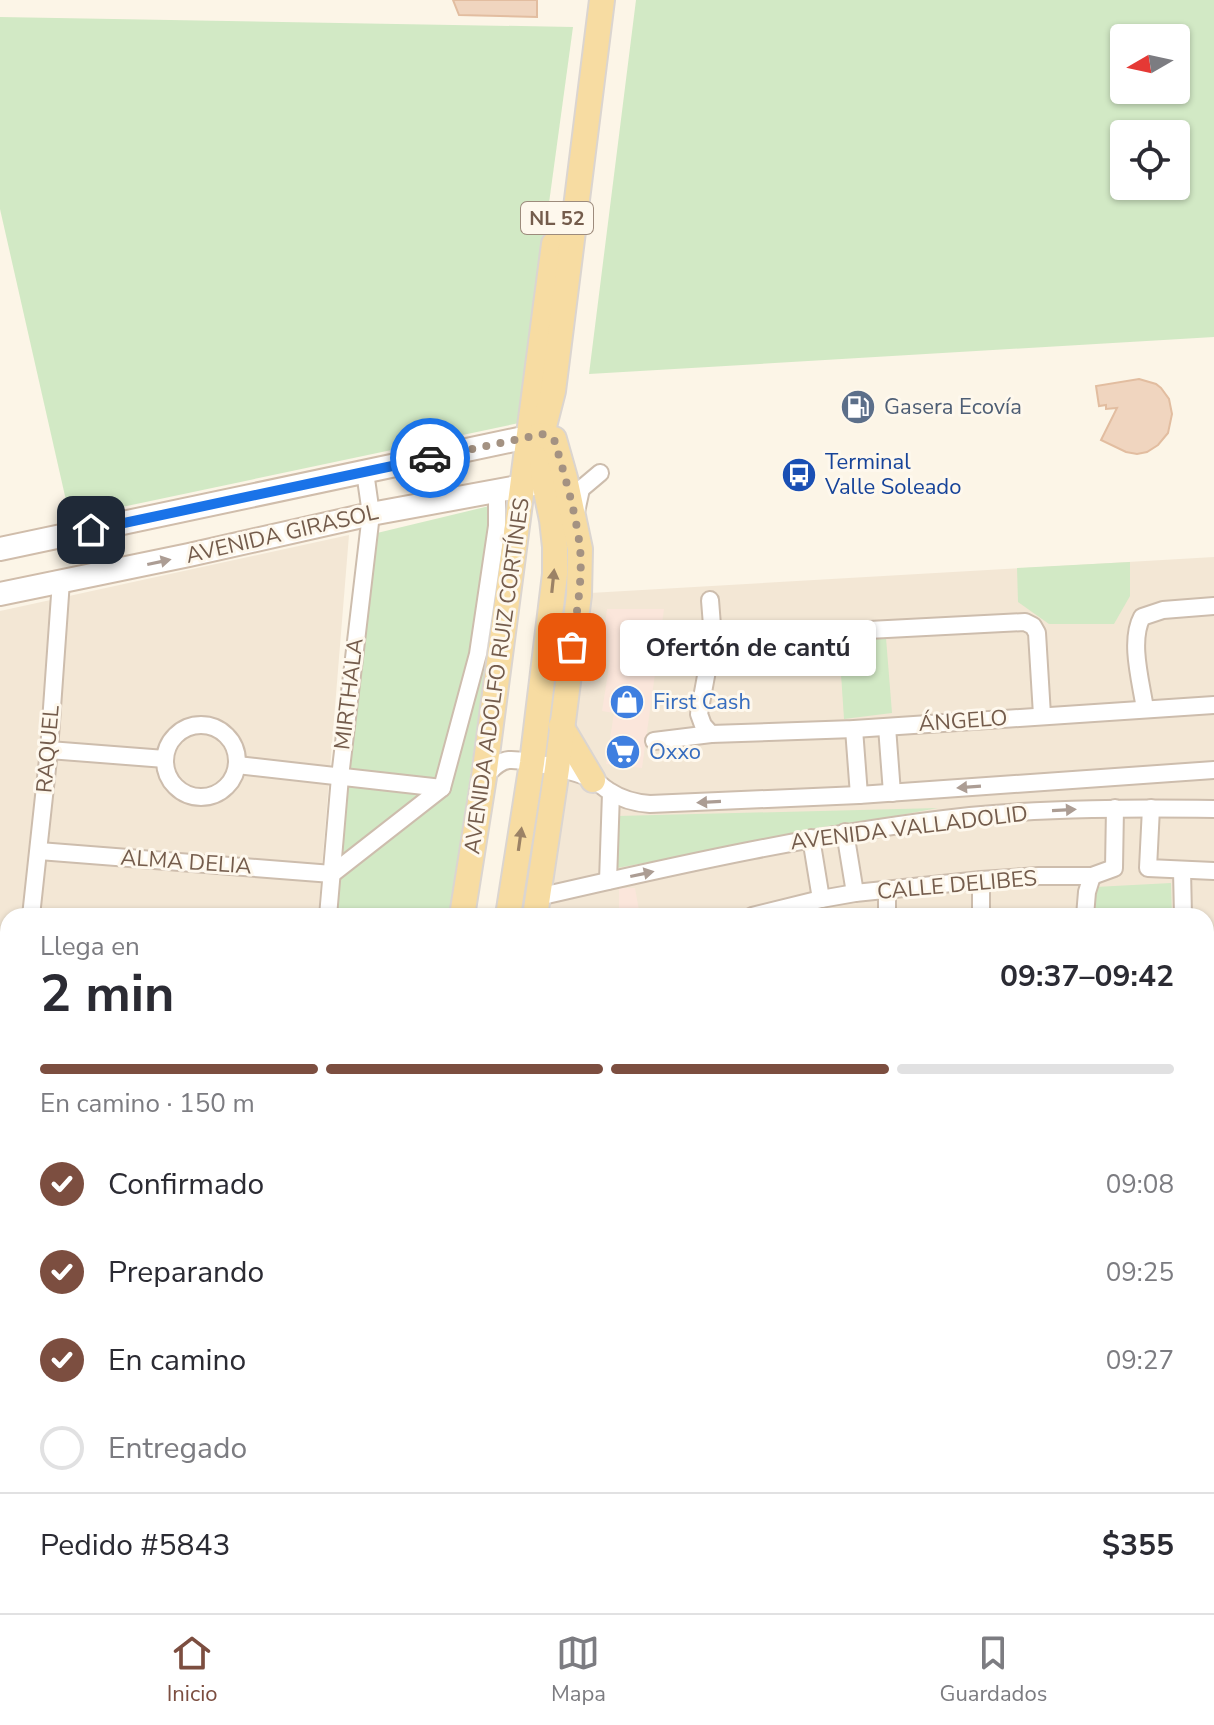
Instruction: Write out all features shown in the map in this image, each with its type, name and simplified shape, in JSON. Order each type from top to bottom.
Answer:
[{"type":"main road","name":"AVENIDA ADOLFO RUIZ CORTÍNES","points":[[464,908],[491,771],[540,483],[540,440],[532,408],[586,0]]},
{"type":"main road","points":[[540,440],[553,391],[602,0]]},
{"type":"main road","name":"AVENIDA ADOLFO RUIZ CORTÍNES","points":[[537,907],[579,595],[580,549],[577,534],[540,483],[540,440]]},
{"type":"main road","points":[[509,908],[532,763],[555,574],[552,520],[540,483]]},
{"type":"main road","points":[[561,726],[602,786]]},
{"type":"main road","points":[[470,908],[491,771]]},
{"type":"main road","points":[[477,908],[491,771]]},
{"type":"street","name":"AVENIDA GIRASOL","points":[[0,549],[365,472],[540,440]]},
{"type":"street","name":"MIRTHALA","points":[[329,908],[340,777],[371,514],[365,472]]},
{"type":"street","points":[[577,534],[576,515],[581,489],[600,473]]},
{"type":"street","name":"AVENIDA GIRASOL","points":[[0,594],[371,514],[540,483]]},
{"type":"street","points":[[332,874],[442,788],[478,654],[497,526],[497,490]]},
{"type":"street","name":"RAQUEL","points":[[32,908],[49,750],[61,581]]},
{"type":"street","points":[[710,600],[713,638],[699,714],[711,734]]},
{"type":"street","points":[[1145,709],[1135,639],[1142,617],[1163,610],[1214,606]]},
{"type":"street","points":[[713,638],[1025,622],[1033,626],[1037,633],[1042,715]]},
{"type":"street","name":"ÁNGELO","points":[[654,741],[711,734],[854,729],[1214,705]]},
{"type":"street","points":[[197,724],[222,731],[231,740],[237,765],[234,775],[222,790],[203,797],[184,792],[176,786],[166,769],[165,759],[168,746],[175,736],[197,724]]},
{"type":"street","points":[[887,727],[892,793]]},
{"type":"street","points":[[854,729],[859,795]]},
{"type":"street","points":[[49,750],[165,759]]},
{"type":"street","name":"AVENIDA VALLADOLID","points":[[491,771],[509,760],[532,763],[602,786],[637,803],[650,804],[859,795],[1214,770]]},
{"type":"street","points":[[237,765],[442,788]]},
{"type":"street","points":[[602,786],[608,881]]},
{"type":"street","name":"AVENIDA VALLADOLID","points":[[537,907],[608,881],[845,832],[1010,812],[1115,808],[1214,809]]},
{"type":"street","name":"CALLE DELIBES","points":[[800,908],[821,899],[855,893],[981,880],[1092,876],[1114,868],[1115,808]]},
{"type":"street","points":[[1151,808],[1148,868],[1214,871]]},
{"type":"street","points":[[845,832],[855,893]]},
{"type":"street","points":[[811,838],[821,899]]},
{"type":"street","name":"ALMA DELIA","points":[[39,851],[332,874]]},
{"type":"street","points":[[1182,870],[1183,908]]},
{"type":"street","points":[[1086,908],[1092,876]]},
{"type":"street","points":[[981,880],[981,908]]},
{"type":"street","points":[[887,891],[887,908]]},
{"type":"shaded area","points":[[349,535],[319,908],[0,908],[0,611]]},
{"type":"shaded area","points":[[1214,557],[1214,908],[549,908],[590,593]]},
{"type":"shaded area","points":[[607,609],[664,609],[642,768],[606,764],[614,713],[602,711],[610,660],[600,660]]},
{"type":"shaded area","points":[[619,888],[635,888],[639,908],[619,908]]},
{"type":"green space","points":[[636,0],[1214,0],[1214,337],[589,374]]},
{"type":"green space","points":[[0,17],[573,27],[519,423],[70,518],[0,209]]},
{"type":"green space","points":[[510,501],[451,908],[334,908],[377,533]]},
{"type":"green space","points":[[1130,562],[1130,596],[1114,624],[1049,624],[1018,602],[1017,568]]},
{"type":"green space","points":[[886,638],[892,713],[844,719],[839,644]]},
{"type":"green space","points":[[938,808],[612,869],[617,816]]},
{"type":"green space","points":[[1171,883],[1172,908],[1096,908],[1095,887]]},
{"type":"building","points":[[453,0],[537,0],[537,17],[459,15]]},
{"type":"building","points":[[1139,379],[1161,388],[1169,399],[1172,414],[1168,433],[1158,445],[1137,454],[1101,440],[1117,408],[1099,406],[1096,386]]},
{"type":"way so far","points":[[430,458],[542,434],[554,439],[580,549],[579,595],[572,647]]},
{"type":"place","name":"Gasera Ecovía","points":[[858,407]]},
{"type":"place","name":"Terminal Valle Soleado","points":[[799,475]]},
{"type":"place","name":"Ofertón de cantú","points":[[572,647]]},
{"type":"place","name":"First Cash","points":[[627,702]]},
{"type":"place","name":"Oxxo","points":[[623,752]]},
{"type":"route","points":[[91,530],[430,458]]}]
